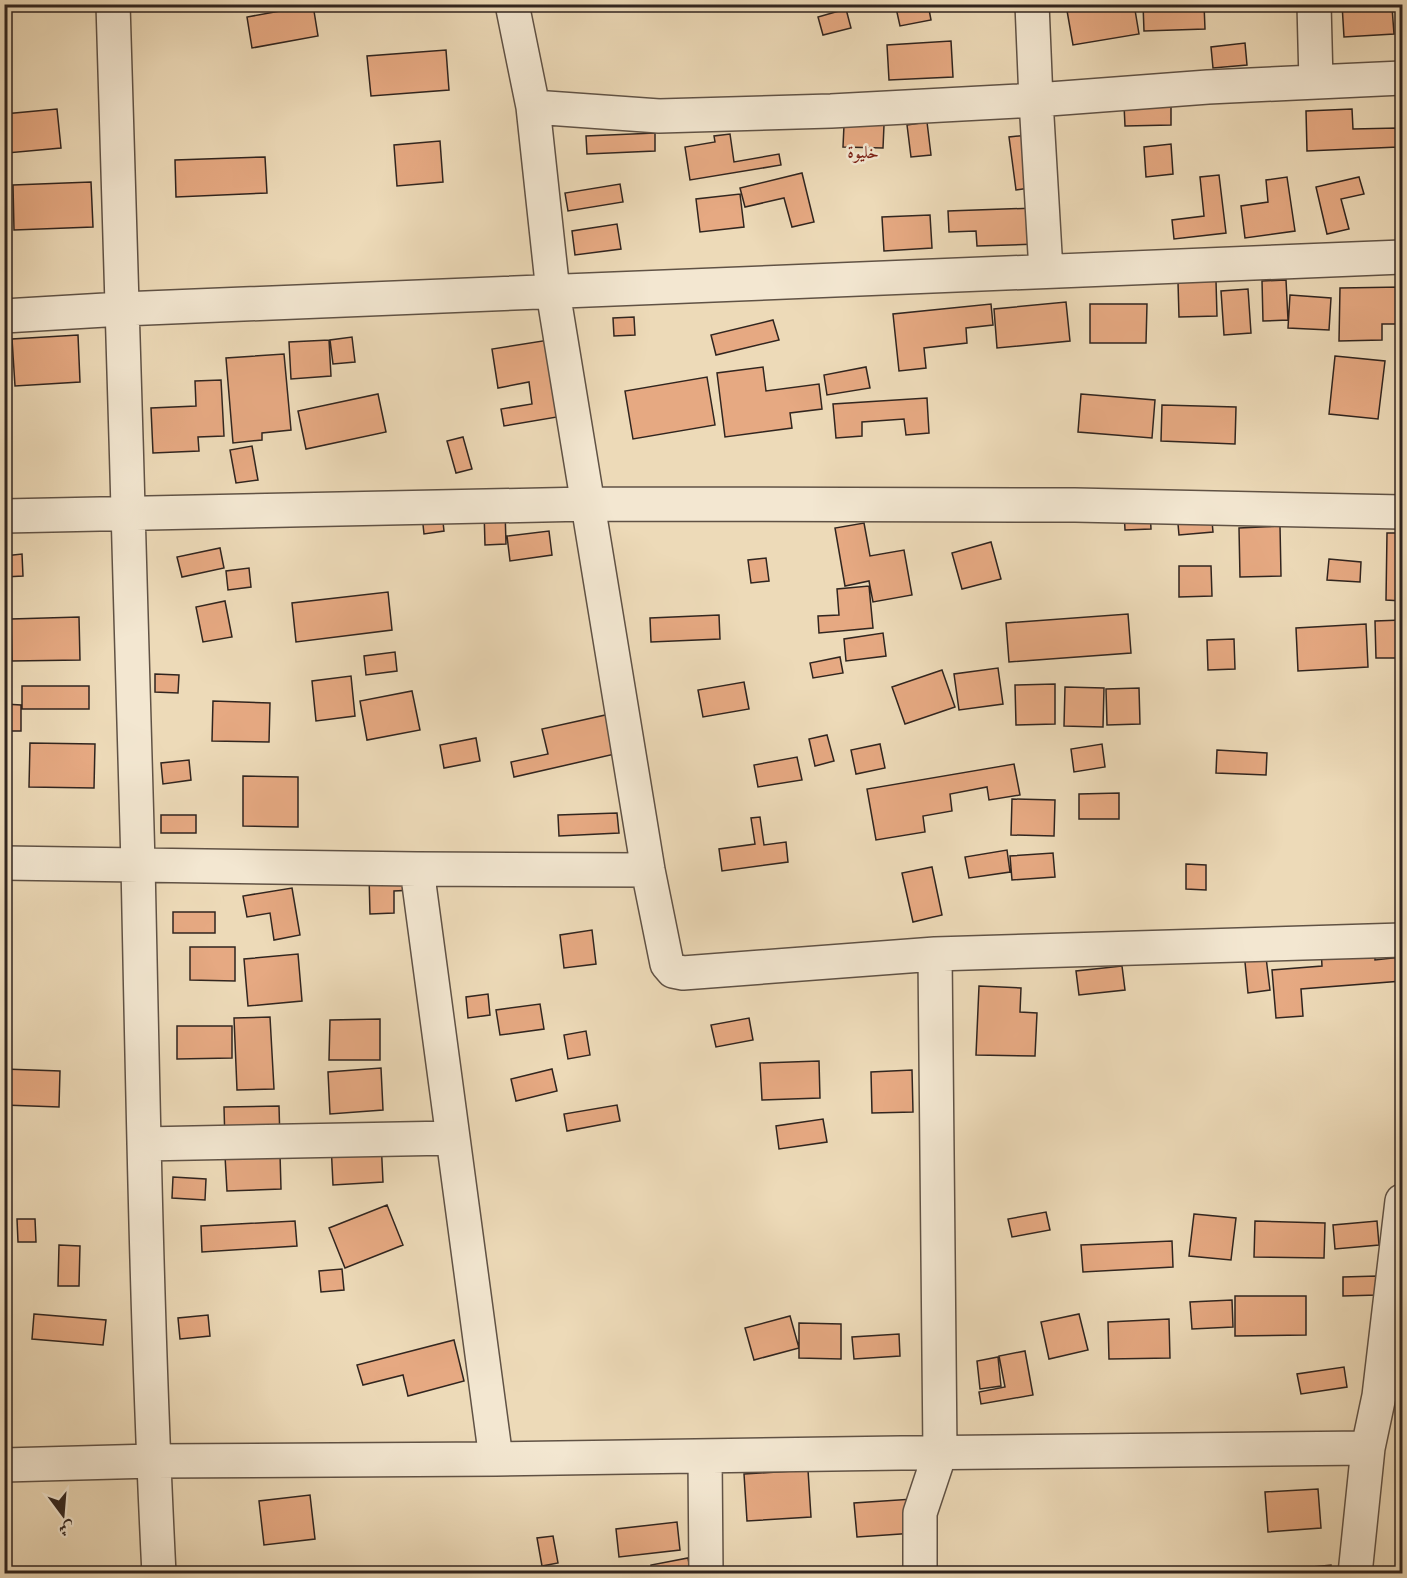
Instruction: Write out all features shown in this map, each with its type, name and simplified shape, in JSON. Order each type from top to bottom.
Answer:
[{"type":"street","points":[[113,4],[129,514],[153,1461],[159,1574]]},
{"type":"street","points":[[512,4],[533,106],[553,292],[648,870],[667,964],[673,971],[683,973],[935,954],[1402,940]]},
{"type":"street","points":[[1032,4],[1046,271]]},
{"type":"street","points":[[1314,4],[1316,82]]},
{"type":"street","points":[[533,106],[659,116],[831,111],[1036,100],[1208,87],[1402,78]]},
{"type":"street","points":[[4,316],[122,309],[1402,257]]},
{"type":"street","points":[[4,516],[588,504],[1064,505],[1402,512]]},
{"type":"street","points":[[4,863],[648,870]]},
{"type":"street","points":[[417,869],[496,1459]]},
{"type":"street","points":[[920,1574],[920,1513],[940,1453],[935,954]]},
{"type":"street","points":[[144,1144],[453,1138]]},
{"type":"street","points":[[1355,1574],[1368,1448],[1391,1397],[1402,1201]]},
{"type":"street","points":[[4,1465],[153,1461],[1368,1448]]},
{"type":"street","points":[[705,1456],[706,1574]]},
{"type":"building","points":[[912,4],[928,4],[931,20],[900,26],[896,8]]},
{"type":"building","points":[[1134,4],[1139,34],[1073,45],[1066,5]]},
{"type":"building","points":[[1143,4],[1204,4],[1205,29],[1144,31]]},
{"type":"building","points":[[1342,4],[1402,4],[1402,6],[1392,7],[1394,34],[1344,37]]},
{"type":"building","points":[[313,5],[318,36],[252,48],[247,17]]},
{"type":"building","points":[[846,9],[851,28],[823,35],[818,17]]},
{"type":"building","points":[[951,41],[953,77],[889,80],[887,45]]},
{"type":"building","points":[[1245,43],[1247,65],[1213,68],[1211,47]]},
{"type":"building","points":[[446,50],[449,90],[371,96],[367,56]]},
{"type":"building","points":[[1171,103],[1171,125],[1125,126],[1124,105]]},
{"type":"building","points":[[57,109],[61,148],[7,153],[4,114]]},
{"type":"building","points":[[1352,109],[1353,129],[1398,128],[1398,147],[1307,151],[1306,111]]},
{"type":"building","points":[[927,122],[931,155],[911,157],[907,125]]},
{"type":"building","points":[[844,125],[884,125],[883,148],[843,147]]},
{"type":"building","points":[[655,133],[655,151],[587,154],[586,136]]},
{"type":"building","points":[[730,134],[734,162],[779,154],[781,165],[690,180],[685,147],[715,142],[714,136]]},
{"type":"building","points":[[1029,135],[1036,187],[1016,190],[1009,137]]},
{"type":"building","points":[[440,141],[443,182],[397,186],[394,145]]},
{"type":"building","points":[[1171,144],[1173,174],[1146,177],[1144,147]]},
{"type":"building","points":[[265,157],[267,193],[176,197],[175,160]]},
{"type":"building","points":[[802,173],[814,222],[792,227],[784,198],[745,207],[740,188]]},
{"type":"building","points":[[1219,175],[1226,233],[1174,239],[1172,220],[1204,216],[1200,177]]},
{"type":"building","points":[[1287,177],[1295,231],[1245,238],[1241,206],[1268,202],[1266,180]]},
{"type":"building","points":[[1359,177],[1364,194],[1341,199],[1349,229],[1327,234],[1316,187]]},
{"type":"building","points":[[91,182],[93,227],[14,230],[13,185]]},
{"type":"building","points":[[620,184],[623,202],[568,211],[565,193]]},
{"type":"building","points":[[740,194],[744,227],[700,232],[696,199]]},
{"type":"building","points":[[1036,208],[1037,244],[977,246],[976,231],[949,232],[948,211]]},
{"type":"building","points":[[930,215],[932,248],[884,251],[882,217]]},
{"type":"building","points":[[617,224],[621,249],[575,255],[572,231]]},
{"type":"building","points":[[1286,280],[1288,320],[1263,321],[1262,281]]},
{"type":"building","points":[[1216,281],[1217,316],[1179,317],[1178,282]]},
{"type":"building","points":[[1402,287],[1402,324],[1382,324],[1382,340],[1339,341],[1340,288]]},
{"type":"building","points":[[1248,289],[1251,333],[1224,335],[1221,291]]},
{"type":"building","points":[[1290,295],[1331,298],[1329,330],[1288,328]]},
{"type":"building","points":[[1066,302],[1070,341],[997,348],[994,309]]},
{"type":"building","points":[[991,304],[993,325],[966,328],[967,343],[924,348],[926,368],[899,371],[893,314]]},
{"type":"building","points":[[1090,304],[1147,304],[1146,343],[1090,343]]},
{"type":"building","points":[[634,317],[635,335],[614,336],[613,318]]},
{"type":"building","points":[[773,320],[779,340],[716,355],[711,335]]},
{"type":"building","points":[[78,335],[80,382],[15,386],[12,339]]},
{"type":"building","points":[[352,337],[355,362],[333,364],[330,340]]},
{"type":"building","points":[[555,339],[569,415],[504,426],[501,409],[532,404],[529,382],[498,388],[492,349]]},
{"type":"building","points":[[329,340],[331,376],[291,379],[289,342]]},
{"type":"building","points":[[284,354],[291,430],[262,433],[262,440],[233,443],[226,358]]},
{"type":"building","points":[[1335,356],[1385,361],[1378,419],[1329,414]]},
{"type":"building","points":[[763,367],[766,391],[819,384],[822,409],[790,413],[792,428],[725,437],[717,373]]},
{"type":"building","points":[[866,367],[870,388],[827,395],[824,375]]},
{"type":"building","points":[[707,377],[715,425],[633,439],[625,391]]},
{"type":"building","points":[[221,380],[224,436],[198,437],[199,451],[153,453],[151,408],[196,406],[195,381]]},
{"type":"building","points":[[378,394],[386,432],[306,449],[298,411]]},
{"type":"building","points":[[1081,394],[1155,400],[1152,438],[1078,432]]},
{"type":"building","points":[[927,398],[929,433],[906,435],[904,419],[862,422],[862,436],[836,438],[833,404]]},
{"type":"building","points":[[1162,405],[1236,407],[1235,444],[1161,441]]},
{"type":"building","points":[[463,437],[472,469],[456,473],[447,441]]},
{"type":"building","points":[[252,446],[258,480],[236,483],[230,450]]},
{"type":"building","points":[[484,510],[505,510],[506,544],[485,545]]},
{"type":"building","points":[[1211,510],[1213,532],[1179,535],[1177,513]]},
{"type":"building","points":[[1124,511],[1150,511],[1151,529],[1125,530]]},
{"type":"building","points":[[442,513],[444,531],[424,534],[422,515]]},
{"type":"building","points":[[864,523],[870,556],[904,550],[912,595],[873,602],[869,581],[845,586],[835,528]]},
{"type":"building","points":[[1280,526],[1281,576],[1240,577],[1239,528]]},
{"type":"building","points":[[549,531],[552,555],[510,561],[507,536]]},
{"type":"building","points":[[1387,533],[1402,533],[1402,601],[1386,600]]},
{"type":"building","points":[[991,542],[1001,579],[962,589],[952,553]]},
{"type":"building","points":[[220,548],[224,568],[182,577],[177,557]]},
{"type":"building","points":[[22,554],[23,576],[4,577],[4,556]]},
{"type":"building","points":[[766,558],[769,581],[751,583],[748,560]]},
{"type":"building","points":[[1329,559],[1361,562],[1360,582],[1327,580]]},
{"type":"building","points":[[1179,566],[1211,566],[1212,596],[1179,597]]},
{"type":"building","points":[[249,568],[251,587],[228,590],[226,571]]},
{"type":"building","points":[[869,586],[873,628],[819,633],[818,616],[839,615],[837,589]]},
{"type":"building","points":[[388,592],[392,630],[296,642],[292,603]]},
{"type":"building","points":[[225,601],[232,637],[203,642],[196,607]]},
{"type":"building","points":[[1128,614],[1131,653],[1009,662],[1006,623]]},
{"type":"building","points":[[719,615],[720,639],[651,642],[650,618]]},
{"type":"building","points":[[79,617],[80,660],[12,661],[11,619]]},
{"type":"building","points":[[1402,620],[1402,658],[1376,658],[1375,621]]},
{"type":"building","points":[[1366,624],[1368,667],[1298,671],[1296,628]]},
{"type":"building","points":[[883,633],[886,656],[846,661],[844,639]]},
{"type":"building","points":[[1234,639],[1235,669],[1208,670],[1207,640]]},
{"type":"building","points":[[395,652],[397,671],[366,675],[364,656]]},
{"type":"building","points":[[840,657],[843,673],[813,678],[810,663]]},
{"type":"building","points":[[998,668],[1003,704],[959,710],[954,674]]},
{"type":"building","points":[[942,670],[955,707],[905,724],[892,687]]},
{"type":"building","points":[[155,674],[179,675],[178,693],[155,692]]},
{"type":"building","points":[[351,676],[355,716],[316,721],[312,681]]},
{"type":"building","points":[[744,682],[749,709],[703,717],[698,690]]},
{"type":"building","points":[[1055,684],[1055,724],[1016,725],[1015,685]]},
{"type":"building","points":[[22,686],[89,686],[89,709],[22,709]]},
{"type":"building","points":[[1065,687],[1104,688],[1103,727],[1064,726]]},
{"type":"building","points":[[1139,688],[1140,724],[1107,725],[1106,689]]},
{"type":"building","points":[[412,691],[420,730],[367,740],[360,701]]},
{"type":"building","points":[[213,701],[270,703],[269,742],[212,741]]},
{"type":"building","points":[[4,704],[21,705],[21,731],[4,731]]},
{"type":"building","points":[[619,712],[628,751],[514,777],[511,762],[548,754],[542,729]]},
{"type":"building","points":[[827,735],[834,761],[815,766],[809,739]]},
{"type":"building","points":[[476,738],[480,761],[444,768],[440,745]]},
{"type":"building","points":[[30,743],[95,744],[94,788],[29,787]]},
{"type":"building","points":[[880,744],[885,768],[856,774],[851,750]]},
{"type":"building","points":[[1102,744],[1105,767],[1074,772],[1071,749]]},
{"type":"building","points":[[1217,750],[1267,753],[1266,775],[1216,773]]},
{"type":"building","points":[[797,757],[802,780],[758,787],[754,765]]},
{"type":"building","points":[[189,760],[191,780],[163,784],[161,763]]},
{"type":"building","points":[[1014,764],[1020,795],[989,800],[987,787],[950,794],[952,811],[923,816],[925,832],[876,840],[867,789]]},
{"type":"building","points":[[243,776],[298,777],[298,827],[243,826]]},
{"type":"building","points":[[1119,793],[1119,819],[1079,819],[1079,794]]},
{"type":"building","points":[[1012,799],[1055,800],[1054,836],[1011,835]]},
{"type":"building","points":[[617,813],[619,833],[559,836],[558,815]]},
{"type":"building","points":[[161,815],[196,815],[196,833],[161,833]]},
{"type":"building","points":[[760,817],[764,845],[786,842],[788,862],[722,871],[719,849],[755,844],[751,818]]},
{"type":"building","points":[[1007,850],[1010,872],[969,878],[965,857]]},
{"type":"building","points":[[1053,853],[1055,877],[1012,880],[1010,856]]},
{"type":"building","points":[[1186,864],[1206,865],[1206,890],[1186,889]]},
{"type":"building","points":[[932,867],[942,915],[913,922],[902,873]]},
{"type":"building","points":[[413,874],[414,890],[394,891],[394,913],[370,914],[369,875]]},
{"type":"building","points":[[292,888],[300,935],[274,940],[270,913],[247,917],[243,896]]},
{"type":"building","points":[[173,912],[215,912],[215,933],[173,933]]},
{"type":"building","points":[[592,930],[596,964],[564,968],[560,935]]},
{"type":"building","points":[[1374,944],[1375,960],[1402,957],[1402,981],[1301,989],[1303,1016],[1276,1018],[1272,970],[1322,966],[1321,948]]},
{"type":"building","points":[[190,947],[235,947],[235,981],[190,980]]},
{"type":"building","points":[[1265,949],[1270,990],[1248,993],[1244,952]]},
{"type":"building","points":[[298,954],[302,1001],[248,1006],[244,959]]},
{"type":"building","points":[[1122,966],[1125,990],[1079,995],[1076,971]]},
{"type":"building","points":[[979,986],[1021,988],[1020,1012],[1037,1013],[1035,1056],[976,1055]]},
{"type":"building","points":[[488,994],[490,1015],[468,1018],[466,997]]},
{"type":"building","points":[[540,1004],[544,1029],[500,1035],[496,1010]]},
{"type":"building","points":[[270,1017],[274,1089],[237,1090],[234,1018]]},
{"type":"building","points":[[749,1018],[753,1040],[716,1047],[711,1025]]},
{"type":"building","points":[[380,1019],[380,1060],[329,1060],[330,1020]]},
{"type":"building","points":[[177,1026],[232,1026],[232,1058],[177,1059]]},
{"type":"building","points":[[586,1031],[590,1055],[568,1059],[564,1035]]},
{"type":"building","points":[[819,1061],[820,1098],[762,1100],[760,1063]]},
{"type":"building","points":[[381,1068],[383,1110],[330,1114],[328,1072]]},
{"type":"building","points":[[4,1069],[60,1071],[59,1107],[4,1105]]},
{"type":"building","points":[[552,1069],[557,1091],[516,1101],[511,1079]]},
{"type":"building","points":[[912,1070],[913,1112],[872,1113],[871,1072]]},
{"type":"building","points":[[617,1105],[620,1121],[567,1131],[564,1114]]},
{"type":"building","points":[[279,1106],[280,1141],[225,1143],[224,1107]]},
{"type":"building","points":[[823,1119],[827,1142],[779,1149],[776,1126]]},
{"type":"building","points":[[381,1140],[383,1182],[333,1185],[331,1143]]},
{"type":"building","points":[[280,1154],[281,1189],[227,1191],[225,1156]]},
{"type":"building","points":[[173,1177],[206,1179],[205,1200],[172,1198]]},
{"type":"building","points":[[387,1205],[403,1245],[345,1268],[329,1228]]},
{"type":"building","points":[[1046,1212],[1050,1230],[1012,1237],[1008,1219]]},
{"type":"building","points":[[1194,1214],[1236,1218],[1231,1260],[1189,1256]]},
{"type":"building","points":[[17,1219],[35,1219],[36,1242],[18,1242]]},
{"type":"building","points":[[295,1221],[297,1246],[202,1252],[201,1226]]},
{"type":"building","points":[[1255,1221],[1325,1223],[1324,1258],[1254,1257]]},
{"type":"building","points":[[1377,1221],[1379,1245],[1335,1249],[1333,1225]]},
{"type":"building","points":[[1172,1241],[1173,1267],[1083,1272],[1081,1245]]},
{"type":"building","points":[[59,1245],[80,1246],[79,1286],[58,1286]]},
{"type":"building","points":[[342,1269],[344,1290],[321,1292],[319,1271]]},
{"type":"building","points":[[1377,1276],[1377,1295],[1343,1296],[1343,1277]]},
{"type":"building","points":[[1235,1296],[1306,1296],[1306,1335],[1235,1336]]},
{"type":"building","points":[[1232,1300],[1233,1327],[1192,1329],[1190,1302]]},
{"type":"building","points":[[34,1314],[106,1320],[103,1345],[32,1339]]},
{"type":"building","points":[[1079,1314],[1088,1350],[1049,1359],[1041,1322]]},
{"type":"building","points":[[208,1315],[210,1336],[180,1339],[178,1318]]},
{"type":"building","points":[[790,1316],[799,1348],[754,1360],[745,1328]]},
{"type":"building","points":[[1169,1319],[1170,1358],[1109,1359],[1108,1322]]},
{"type":"building","points":[[799,1323],[841,1324],[841,1359],[799,1358]]},
{"type":"building","points":[[899,1334],[900,1356],[854,1359],[852,1337]]},
{"type":"building","points":[[454,1340],[464,1381],[408,1396],[403,1375],[363,1385],[357,1365]]},
{"type":"building","points":[[1025,1351],[1033,1395],[981,1404],[979,1392],[1005,1387],[999,1356]]},
{"type":"building","points":[[998,1357],[1001,1386],[980,1389],[977,1361]]},
{"type":"building","points":[[1344,1367],[1347,1387],[1301,1394],[1297,1374]]},
{"type":"building","points":[[1398,1459],[1402,1459],[1402,1478],[1398,1478]]},
{"type":"building","points":[[808,1470],[811,1517],[747,1521],[744,1474]]},
{"type":"building","points":[[1318,1489],[1321,1528],[1268,1532],[1265,1492]]},
{"type":"building","points":[[310,1495],[315,1539],[264,1545],[259,1501]]},
{"type":"building","points":[[913,1499],[915,1533],[857,1537],[854,1503]]},
{"type":"building","points":[[1402,1507],[1402,1535],[1400,1535],[1396,1508]]},
{"type":"building","points":[[677,1522],[680,1550],[619,1557],[616,1529]]},
{"type":"building","points":[[553,1536],[558,1563],[542,1566],[537,1538]]},
{"type":"building","points":[[688,1558],[691,1574],[652,1574],[651,1565]]},
{"type":"building","points":[[1331,1565],[1332,1574],[1294,1574],[1293,1569]]},
{"type":"building","points":[[607,1567],[607,1574],[582,1574],[581,1570]]},
{"type":"building","points":[[828,1572],[828,1574],[784,1574]]},
{"type":"district","name":"خليوة","points":[[863,152]]}]
